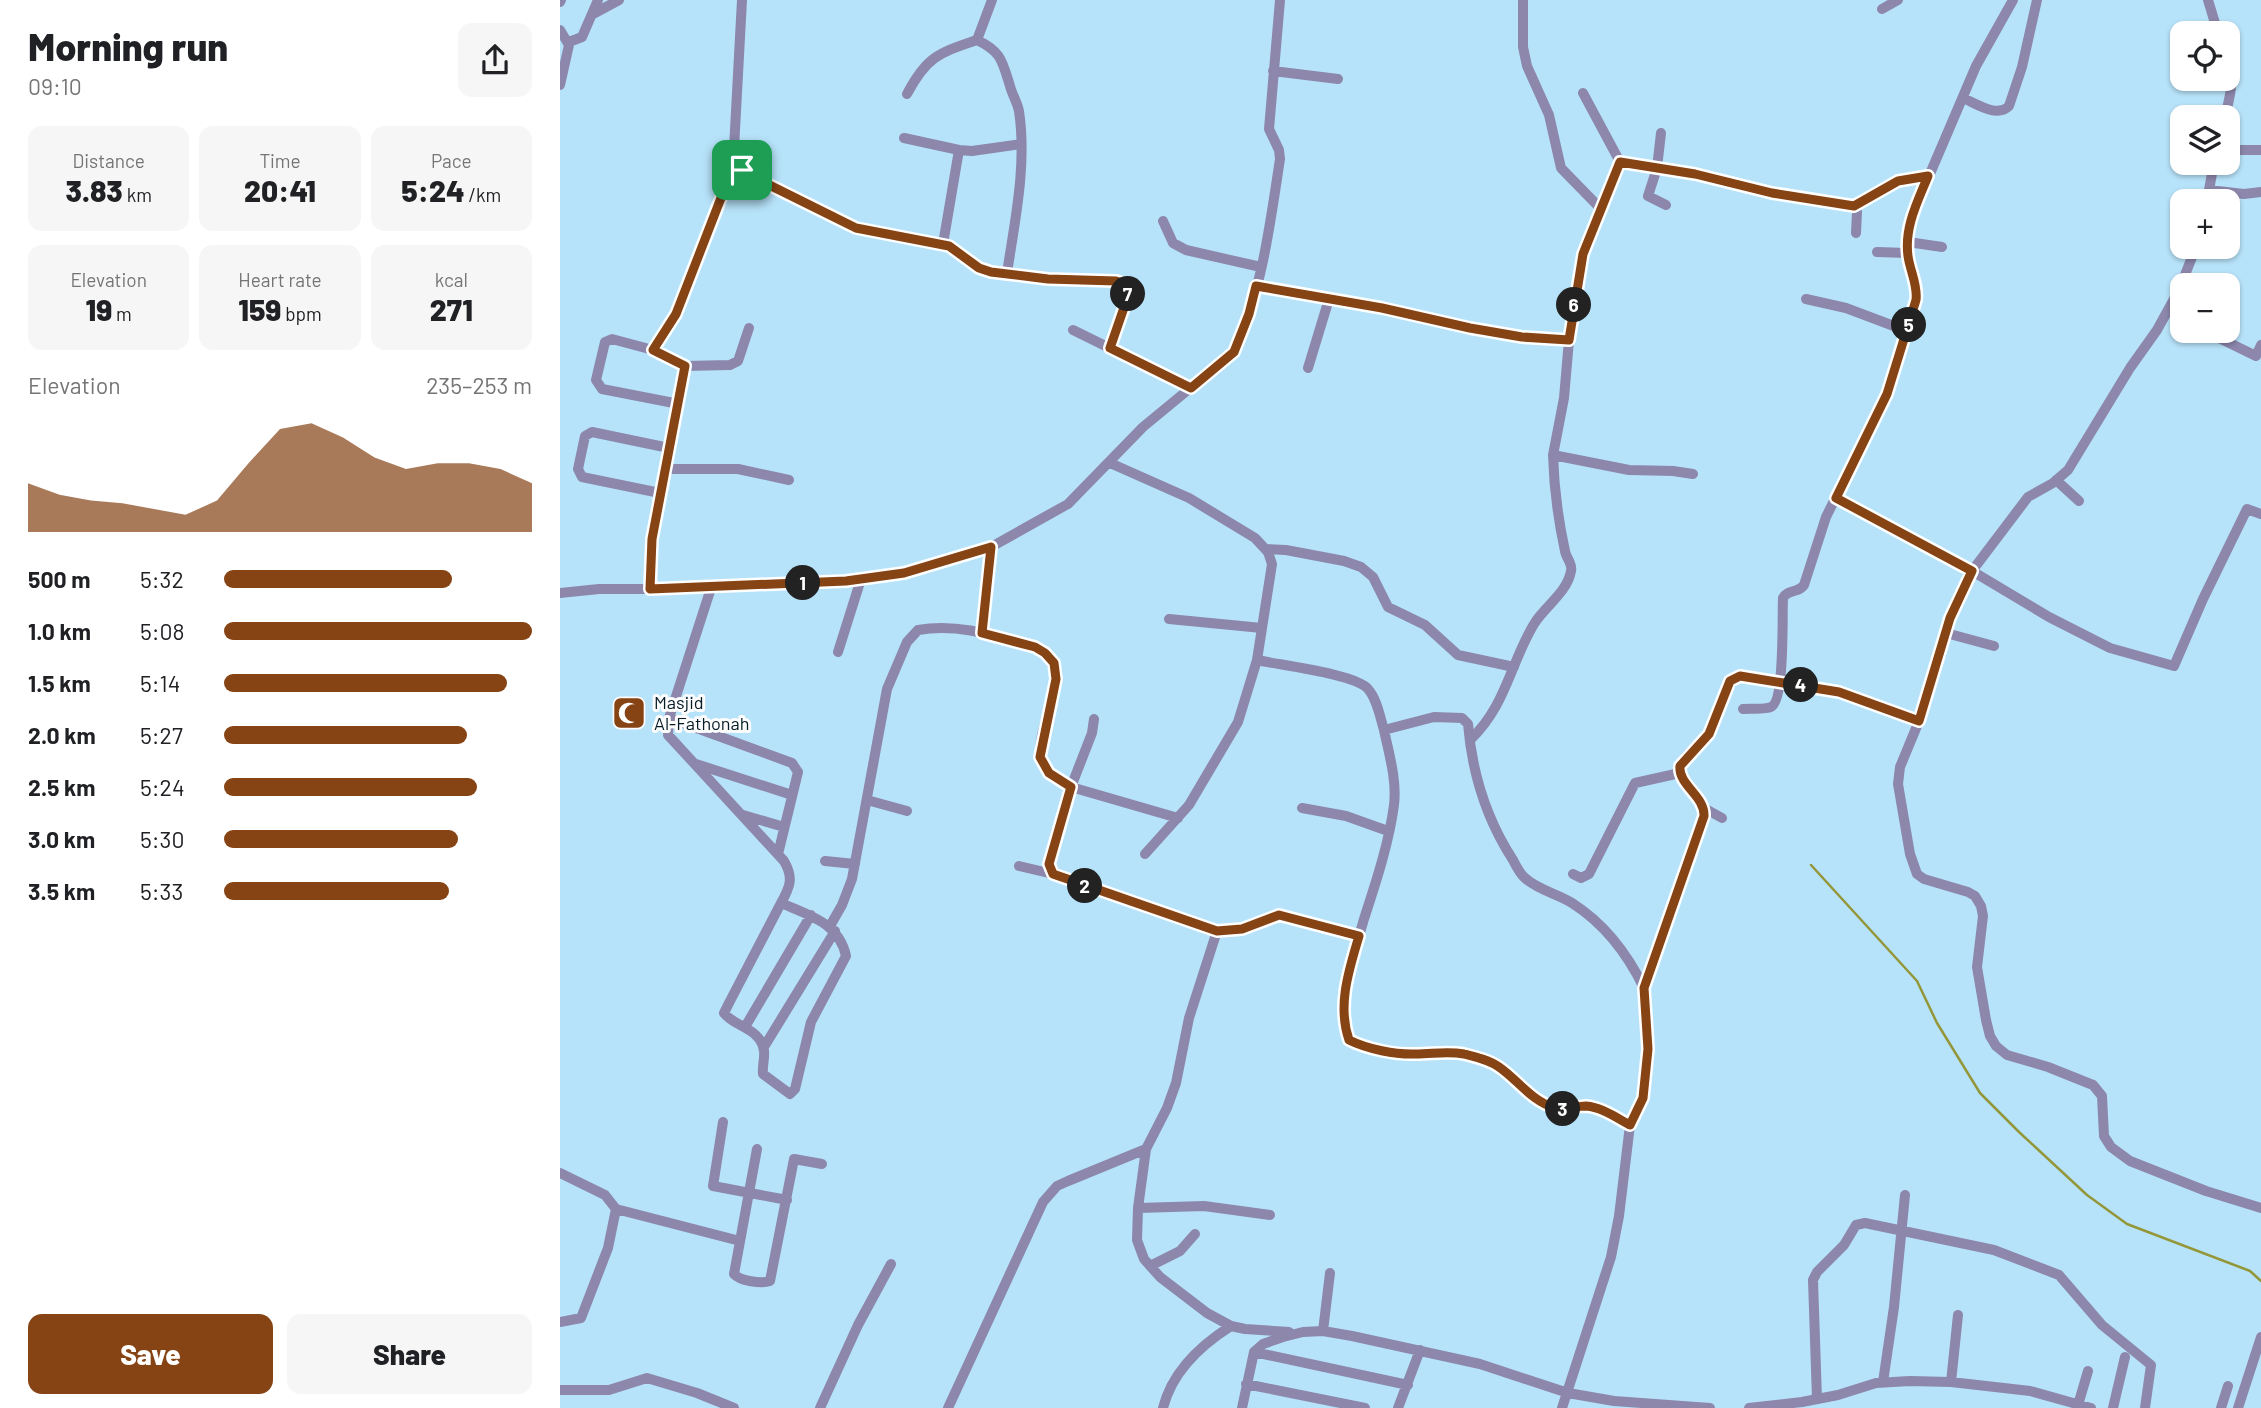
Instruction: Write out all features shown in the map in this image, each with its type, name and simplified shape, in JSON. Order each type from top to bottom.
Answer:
[{"type":"street","points":[[569,42],[582,37],[598,0]]},
{"type":"street","points":[[593,13],[619,0]]},
{"type":"street","points":[[653,350],[676,314],[733,167],[742,0]]},
{"type":"street","points":[[978,40],[992,0]]},
{"type":"street","points":[[560,593],[599,589],[757,585],[860,579],[904,573],[991,547],[1068,504],[1143,427],[1234,352],[1249,314],[1266,253],[1280,159],[1269,129],[1280,0]]},
{"type":"street","points":[[1523,0],[1522,47],[1527,66],[1549,115],[1561,167],[1600,208]]},
{"type":"street","points":[[1882,9],[1898,0]]},
{"type":"street","points":[[1743,709],[1773,706],[1781,682],[1783,598],[1802,588],[1826,517],[1887,394],[1907,331],[1917,292],[1908,247],[1909,223],[1976,66],[2013,0]]},
{"type":"street","points":[[1963,98],[1996,112],[2006,110],[2037,0]]},
{"type":"street","points":[[2208,0],[2214,21]]},
{"type":"street","points":[[560,30],[569,42],[560,85]]},
{"type":"street","points":[[907,94],[927,62],[978,40],[994,48],[1002,61],[1017,105],[1021,144],[1020,187],[1007,273]]},
{"type":"street","points":[[1273,71],[1338,79]]},
{"type":"street","points":[[1583,93],[1620,162]]},
{"type":"street","points":[[1661,133],[1657,168],[1648,196],[1666,205]]},
{"type":"street","points":[[904,138],[972,151],[1021,144]]},
{"type":"street","points":[[943,244],[959,150]]},
{"type":"street","points":[[2240,150],[2261,150]]},
{"type":"street","points":[[1470,740],[1497,708],[1535,622],[1556,598],[1571,571],[1555,500],[1553,456],[1564,398],[1569,340],[1583,254],[1620,162]]},
{"type":"street","points":[[1620,162],[1695,174],[1772,193],[1854,206],[1898,181],[1928,176]]},
{"type":"street","points":[[733,167],[856,228],[943,244],[979,268],[991,272],[1048,279],[1116,281],[1125,284],[1128,296],[1110,348]]},
{"type":"street","points":[[2240,194],[2261,192]]},
{"type":"street","points":[[1854,206],[1857,212],[1856,233]]},
{"type":"street","points":[[1163,221],[1173,243],[1186,250],[1261,267]]},
{"type":"street","points":[[1877,252],[1908,247],[1942,247]]},
{"type":"street","points":[[1256,286],[1382,308],[1522,337],[1569,340]]},
{"type":"street","points":[[1308,369],[1329,299]]},
{"type":"street","points":[[1806,299],[1846,308],[1907,331]]},
{"type":"street","points":[[2170,309],[2130,368],[2068,470],[2028,497],[1972,571],[1950,618],[1919,721],[1900,767],[1898,784],[1910,854],[1917,874],[1924,879],[1968,892],[1975,896],[1981,905],[1983,916],[1978,967],[1986,1020],[1996,1046],[2007,1055],[2048,1067],[2093,1085],[2102,1097],[2104,1136],[2111,1147],[2130,1161],[2206,1191],[2261,1208]]},
{"type":"street","points":[[679,404],[602,389],[596,380],[605,342],[612,339],[653,350],[685,366],[735,363],[749,328]]},
{"type":"street","points":[[1073,330],[1191,388]]},
{"type":"street","points":[[2229,343],[2256,356],[2261,345]]},
{"type":"street","points":[[650,589],[652,539],[685,366]]},
{"type":"street","points":[[660,493],[582,477],[579,469],[585,436],[592,432],[669,448]]},
{"type":"street","points":[[1553,456],[1629,470],[1693,474]]},
{"type":"street","points":[[1110,463],[1189,498],[1255,538],[1267,549],[1272,564],[1257,660],[1238,722],[1189,805],[1145,854]]},
{"type":"street","points":[[664,469],[738,470],[789,480]]},
{"type":"street","points":[[2056,480],[2078,501]]},
{"type":"street","points":[[1836,498],[1972,571],[2049,617],[2110,648],[2174,666],[2247,509],[2261,514]]},
{"type":"street","points":[[982,633],[991,547]]},
{"type":"street","points":[[1267,549],[1344,561],[1361,568],[1373,577],[1388,607],[1425,625],[1458,655],[1514,667]]},
{"type":"street","points":[[838,652],[860,579]]},
{"type":"street","points":[[712,585],[669,718],[668,735],[778,854],[792,878],[724,1013],[726,1017],[745,1027],[764,1047]]},
{"type":"street","points":[[1169,619],[1262,628]]},
{"type":"street","points":[[781,904],[811,915],[832,929],[845,950],[846,961],[811,1022],[792,1093],[763,1074],[764,1047],[832,929],[842,905],[855,864],[887,689],[907,642],[918,630],[930,628],[982,633],[1035,647],[1045,653],[1054,663],[1056,679],[1040,757],[1049,773],[1071,787],[1178,818]]},
{"type":"street","points":[[1945,633],[1994,646]]},
{"type":"street","points":[[1257,660],[1362,682],[1370,691],[1384,730],[1394,792],[1378,875],[1348,973],[1343,1010],[1344,1027],[1349,1040],[1360,1046],[1397,1052],[1447,1052],[1482,1059],[1498,1066],[1544,1103],[1570,1110],[1589,1106],[1630,1125]]},
{"type":"street","points":[[1722,818],[1704,808],[1680,773],[1681,762],[1713,728],[1730,681],[1734,677],[1839,692],[1919,721]]},
{"type":"street","points":[[1384,730],[1434,717],[1462,718],[1468,724],[1478,783],[1486,805],[1500,840],[1524,878],[1572,903],[1612,936],[1635,968],[1644,988],[1648,1049],[1643,1098],[1630,1125],[1616,1236],[1562,1408]]},
{"type":"street","points":[[669,718],[792,763],[798,772],[778,854]]},
{"type":"street","points":[[1053,874],[1049,864],[1071,787],[1092,733],[1094,719]]},
{"type":"street","points":[[693,763],[792,795]]},
{"type":"street","points":[[1573,874],[1581,878],[1589,874],[1635,783],[1680,773]]},
{"type":"street","points":[[867,800],[907,811]]},
{"type":"street","points":[[1302,808],[1346,816],[1388,831]]},
{"type":"street","points":[[1644,988],[1692,852],[1704,808]]},
{"type":"street","points":[[741,814],[784,827]]},
{"type":"street","points":[[825,861],[855,864]]},
{"type":"street","points":[[1019,866],[1053,874],[1217,931],[1242,929],[1279,915],[1359,936]]},
{"type":"street","points":[[745,1027],[811,915]]},
{"type":"street","points":[[1217,931],[1189,1018],[1176,1083],[1167,1108],[1146,1149],[1138,1208],[1139,1247],[1160,1277],[1192,1304],[1231,1326],[1323,1332],[1420,1350],[1505,1371],[1568,1393],[1613,1404],[1710,1408]]},
{"type":"street","points":[[723,1122],[713,1186],[787,1200]]},
{"type":"street","points":[[757,1149],[735,1276],[769,1282],[794,1159],[822,1164]]},
{"type":"street","points":[[948,1408],[1043,1202],[1057,1186],[1146,1149]]},
{"type":"street","points":[[560,1173],[605,1195],[617,1209],[740,1241]]},
{"type":"street","points":[[1883,1382],[1905,1195]]},
{"type":"street","points":[[1138,1208],[1204,1206],[1270,1215]]},
{"type":"street","points":[[560,1322],[581,1318],[608,1248],[617,1209]]},
{"type":"street","points":[[1817,1399],[1813,1291],[1815,1276],[1844,1245],[1856,1225],[1865,1223],[1994,1251],[2059,1275],[2102,1325],[2151,1365],[2145,1408]]},
{"type":"street","points":[[1150,1266],[1181,1251],[1195,1234]]},
{"type":"street","points":[[820,1408],[858,1325],[891,1264]]},
{"type":"street","points":[[1323,1332],[1330,1273]]},
{"type":"street","points":[[1951,1382],[1958,1315]]},
{"type":"street","points":[[1163,1408],[1170,1389],[1186,1363],[1210,1340],[1231,1326]]},
{"type":"street","points":[[1242,1408],[1254,1352],[1270,1341],[1303,1332]]},
{"type":"street","points":[[2238,1408],[2261,1337]]},
{"type":"street","points":[[1398,1408],[1420,1350]]},
{"type":"street","points":[[1254,1352],[1408,1385]]},
{"type":"street","points":[[2113,1408],[2125,1357]]},
{"type":"street","points":[[2078,1405],[2088,1371]]},
{"type":"street","points":[[560,1390],[609,1390],[647,1378],[686,1389],[734,1408]]},
{"type":"street","points":[[1749,1408],[1817,1399],[1883,1382],[1951,1382],[2030,1391],[2091,1408]]},
{"type":"street","points":[[1247,1384],[1365,1408]]},
{"type":"street","points":[[2221,1408],[2228,1386]]},
{"type":"waterway","points":[[1811,865],[1917,981],[1937,1023],[1980,1093],[2087,1195],[2127,1224],[2250,1271],[2261,1281]]},
{"type":"place","name":"Masjid Al-Fathonah","points":[[629,713]]},
{"type":"route","points":[[1620,162],[1695,174],[1772,193],[1854,206],[1898,181],[1928,176],[1909,223],[1908,253],[1917,292],[1916,300],[1887,394],[1836,498],[1972,571],[1950,618],[1919,721],[1839,692],[1740,676],[1730,681],[1713,728],[1681,762],[1679,769],[1704,808],[1704,816],[1644,988],[1648,1049],[1643,1098],[1630,1125],[1589,1106],[1570,1110],[1544,1103],[1498,1066],[1482,1059],[1447,1052],[1397,1052],[1360,1046],[1349,1040],[1344,1027],[1343,1010],[1348,973],[1359,936],[1279,915],[1242,929],[1217,931],[1053,874],[1049,864],[1071,787],[1049,773],[1040,757],[1056,679],[1054,663],[1035,647],[982,633],[991,547],[904,573],[846,581],[650,589],[652,539],[685,366],[653,350],[676,314],[733,167],[742,170],[856,228],[930,240],[949,246],[979,268],[991,272],[1048,279],[1116,281],[1125,284],[1128,296],[1110,348],[1191,388],[1234,352],[1249,314],[1256,286],[1382,308],[1522,337],[1569,340],[1583,254],[1620,162]]}]
